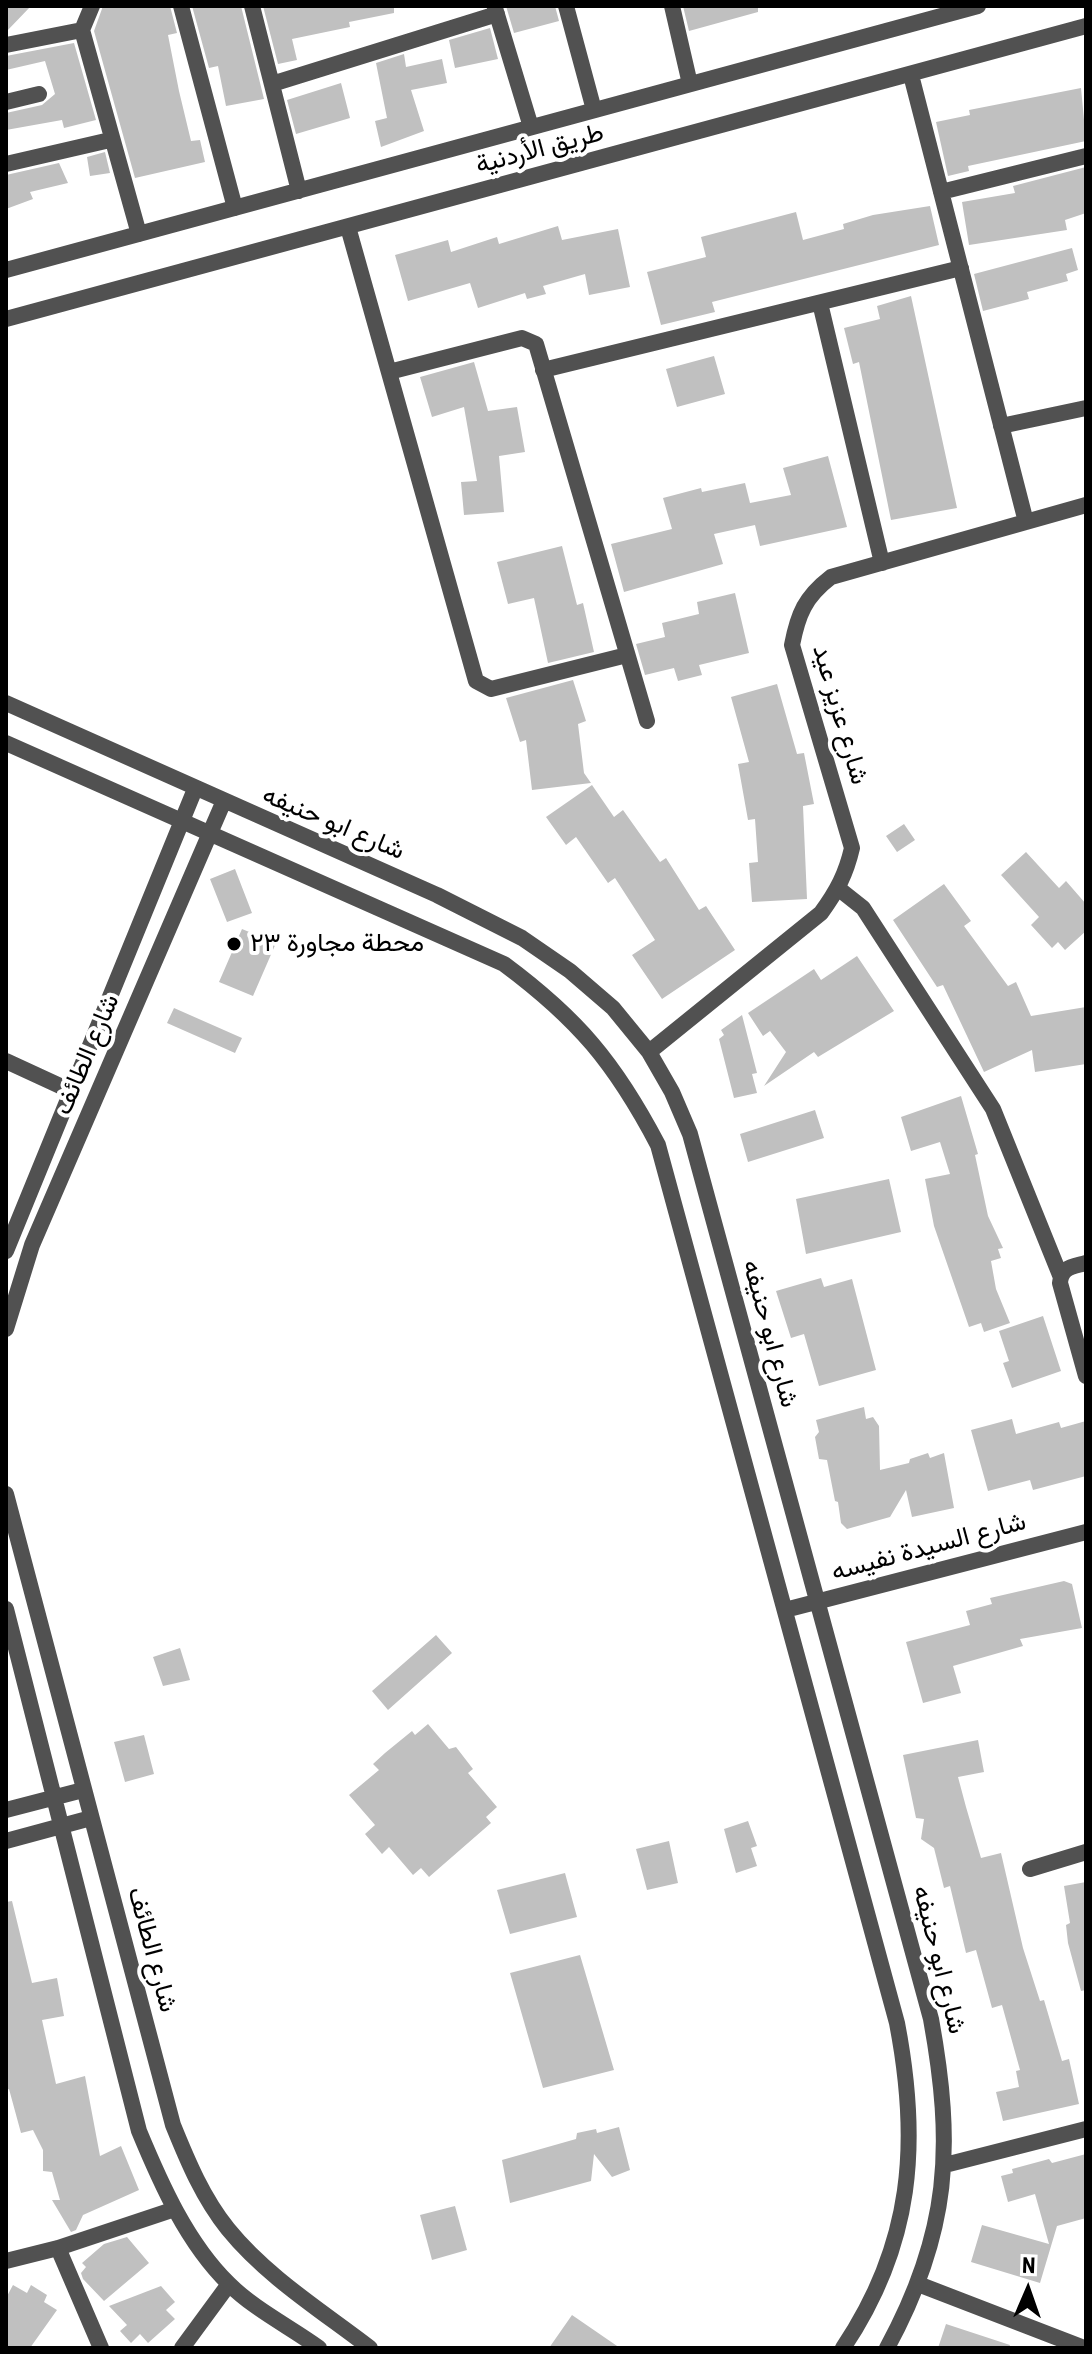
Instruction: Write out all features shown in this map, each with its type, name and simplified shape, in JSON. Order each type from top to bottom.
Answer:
[{"type":"street","points":[[92,6],[82,30],[110,140],[139,234]]},
{"type":"street","points":[[181,6],[235,208]]},
{"type":"street","points":[[252,6],[299,191]]},
{"type":"street","points":[[566,6],[594,110]]},
{"type":"street","points":[[672,6],[690,84]]},
{"type":"street","name":"طريق الأردنية","points":[[6,270],[978,6]]},
{"type":"street","points":[[272,84],[496,10],[531,127]]},
{"type":"street","name":"طريق الأردنية","points":[[6,319],[1086,26]]},
{"type":"street","points":[[6,45],[82,30]]},
{"type":"street","points":[[911,75],[1026,522]]},
{"type":"street","points":[[6,102],[39,94]]},
{"type":"street","points":[[6,164],[110,140]]},
{"type":"street","points":[[941,192],[1086,156]]},
{"type":"street","points":[[348,227],[479,686],[491,689],[627,655]]},
{"type":"street","points":[[543,370],[961,268]]},
{"type":"street","points":[[820,303],[882,563]]},
{"type":"street","points":[[389,372],[522,338],[536,344],[647,721]]},
{"type":"street","points":[[1001,426],[1086,408]]},
{"type":"street","name":"شارع عزيز عيد","points":[[649,1052],[821,913],[839,889],[852,848],[792,645],[798,612],[812,592],[831,577],[1086,505]]},
{"type":"street","name":"شارع ابو حنيفه","points":[[6,703],[223,803],[437,895],[522,938],[570,971],[613,1008],[649,1052],[672,1092],[690,1134],[818,1602],[931,2019],[944,2091],[945,2165],[939,2216],[918,2284],[887,2348]]},
{"type":"street","points":[[6,743],[504,964],[552,1000],[595,1043],[630,1092],[658,1145],[897,2023],[909,2085],[911,2148],[904,2210],[888,2263],[860,2323],[843,2348]]},
{"type":"street","name":"شارع الطائف","points":[[6,1251],[195,789]]},
{"type":"street","name":"شارع الطائف","points":[[6,1329],[32,1245],[223,803]]},
{"type":"street","points":[[839,889],[863,908],[993,1109],[1060,1275],[1086,1376]]},
{"type":"street","points":[[6,1061],[71,1091]]},
{"type":"street","points":[[1060,1275],[1066,1268],[1086,1263]]},
{"type":"street","name":"شارع الطائف","points":[[6,1494],[173,2125],[196,2179],[228,2228],[268,2271],[370,2348]]},
{"type":"street","name":"شارع السيدة نفيسه","points":[[785,1610],[1086,1532]]},
{"type":"street","points":[[6,1609],[139,2131],[175,2209],[229,2284],[319,2348]]},
{"type":"street","points":[[6,1810],[83,1790]]},
{"type":"street","points":[[6,1841],[91,1818]]},
{"type":"street","points":[[1030,1869],[1086,1852]]},
{"type":"street","points":[[945,2165],[1086,2129]]},
{"type":"street","points":[[6,2261],[58,2248],[175,2209]]},
{"type":"street","points":[[58,2248],[101,2348]]},
{"type":"street","points":[[182,2348],[229,2284]]},
{"type":"street","points":[[918,2284],[1084,2348]]},
{"type":"building","points":[[6,6],[31,6],[6,32]]},
{"type":"building","points":[[103,6],[170,6],[177,33],[168,35],[179,91],[191,141],[200,140],[205,162],[135,178],[94,31]]},
{"type":"building","points":[[192,6],[241,6],[264,99],[226,106],[218,66],[209,68]]},
{"type":"building","points":[[263,6],[394,6],[394,13],[349,22],[350,27],[292,39],[297,60],[278,64]]},
{"type":"building","points":[[506,6],[555,6],[559,21],[514,33]]},
{"type":"building","points":[[683,6],[758,6],[758,12],[689,31]]},
{"type":"building","points":[[490,28],[498,59],[455,68],[449,40]]},
{"type":"building","points":[[74,43],[96,120],[64,128],[62,120],[6,130],[6,113],[42,105],[55,94],[45,61],[6,70],[6,56]]},
{"type":"building","points":[[404,54],[406,67],[442,59],[447,83],[411,90],[424,131],[381,147],[375,121],[387,118],[376,63]]},
{"type":"building","points":[[341,83],[350,118],[296,134],[287,100]]},
{"type":"building","points":[[1081,88],[1086,141],[968,166],[969,171],[948,176],[936,122],[970,115],[969,110]]},
{"type":"building","points":[[105,152],[110,173],[90,176],[87,157]]},
{"type":"building","points":[[59,163],[68,183],[30,192],[33,199],[6,209],[6,175]]},
{"type":"building","points":[[1086,167],[1086,213],[1065,220],[1067,230],[969,245],[962,202],[1015,193],[1013,186]]},
{"type":"building","points":[[930,206],[939,245],[712,302],[715,312],[661,325],[647,272],[706,257],[701,237],[796,212],[803,240],[844,229],[843,224],[873,215]]},
{"type":"building","points":[[558,226],[562,240],[618,229],[630,287],[589,295],[585,274],[543,286],[546,294],[527,299],[525,293],[478,308],[470,283],[408,301],[395,255],[448,240],[451,252],[497,237],[499,244]]},
{"type":"building","points":[[1072,248],[1078,270],[1066,274],[1068,281],[1027,292],[1029,299],[983,311],[974,274]]},
{"type":"building","points":[[911,296],[957,508],[891,520],[859,362],[853,364],[844,328],[880,319],[877,306]]},
{"type":"building","points":[[714,356],[725,394],[677,407],[666,369]]},
{"type":"building","points":[[474,362],[488,411],[517,407],[525,452],[499,456],[504,512],[464,515],[461,482],[477,481],[464,407],[432,417],[420,377]]},
{"type":"building","points":[[828,456],[847,527],[760,546],[755,525],[714,534],[723,564],[624,592],[611,544],[672,529],[663,498],[701,488],[702,492],[745,483],[750,503],[791,495],[783,468]]},
{"type":"building","points":[[562,546],[577,605],[583,603],[594,652],[548,663],[534,598],[508,604],[497,562]]},
{"type":"building","points":[[735,593],[749,653],[699,665],[702,675],[678,681],[674,668],[645,675],[636,644],[665,637],[662,623],[699,614],[697,602]]},
{"type":"building","points":[[573,680],[586,721],[578,724],[584,773],[591,783],[532,790],[526,740],[520,742],[506,698]]},
{"type":"building","points":[[777,684],[797,754],[804,753],[814,804],[803,806],[807,899],[752,902],[749,863],[758,862],[755,819],[748,820],[738,764],[749,762],[731,697]]},
{"type":"building","points":[[592,785],[614,817],[623,810],[660,862],[666,858],[699,910],[706,906],[735,950],[662,999],[632,955],[655,940],[615,878],[608,883],[576,837],[566,845],[546,817]]},
{"type":"building","points":[[904,824],[915,840],[897,852],[886,836]]},
{"type":"building","points":[[1026,852],[1059,888],[1066,881],[1086,904],[1086,931],[1065,950],[1058,942],[1052,948],[1031,925],[1039,917],[1001,875]]},
{"type":"building","points":[[235,869],[252,913],[227,922],[210,879]]},
{"type":"building","points":[[944,884],[971,921],[964,926],[1008,986],[1016,982],[1031,1016],[1086,1007],[1086,1064],[1035,1072],[1032,1050],[984,1072],[943,985],[937,987],[893,920]]},
{"type":"building","points":[[242,929],[276,943],[253,996],[219,982]]},
{"type":"building","points":[[857,956],[894,1011],[818,1057],[814,1052],[764,1086],[786,1052],[770,1031],[763,1036],[748,1013],[814,969],[821,980]]},
{"type":"building","points":[[174,1008],[242,1038],[235,1053],[167,1023]]},
{"type":"building","points":[[742,1015],[757,1073],[752,1074],[757,1093],[734,1098],[719,1039],[724,1035],[721,1030]]},
{"type":"building","points":[[961,1096],[978,1154],[975,1155],[988,1216],[1003,1248],[998,1249],[1001,1258],[991,1261],[996,1289],[1010,1323],[984,1332],[981,1323],[969,1327],[934,1226],[925,1179],[950,1174],[940,1142],[911,1151],[901,1117]]},
{"type":"building","points":[[815,1110],[824,1138],[748,1162],[740,1134]]},
{"type":"building","points":[[889,1179],[901,1232],[806,1254],[796,1199]]},
{"type":"building","points":[[821,1278],[824,1287],[852,1279],[876,1370],[819,1386],[804,1334],[791,1338],[776,1291]]},
{"type":"building","points":[[1043,1316],[1061,1371],[1012,1388],[1003,1363],[1009,1361],[999,1331]]},
{"type":"building","points":[[864,1407],[866,1419],[873,1417],[879,1426],[880,1470],[909,1463],[910,1459],[928,1453],[930,1458],[944,1453],[954,1508],[912,1517],[906,1490],[890,1517],[847,1529],[841,1523],[827,1460],[819,1459],[816,1420]]},
{"type":"building","points":[[1012,1419],[1016,1434],[1059,1422],[1061,1428],[1086,1421],[1086,1476],[1033,1490],[1030,1480],[988,1491],[971,1430]]},
{"type":"building","points":[[1064,1581],[1072,1584],[1082,1628],[1020,1639],[1023,1646],[953,1666],[961,1693],[923,1703],[906,1642],[970,1625],[966,1611],[992,1604],[990,1598]]},
{"type":"building","points":[[436,1635],[452,1653],[388,1710],[372,1691]]},
{"type":"building","points":[[180,1648],[190,1680],[163,1686],[153,1657]]},
{"type":"building","points":[[428,1724],[449,1749],[456,1747],[473,1769],[468,1773],[497,1807],[486,1817],[491,1823],[429,1877],[421,1868],[413,1875],[389,1847],[382,1854],[365,1834],[375,1825],[349,1795],[379,1770],[373,1764],[385,1753],[412,1731],[415,1735]]},
{"type":"building","points":[[144,1735],[154,1774],[125,1782],[114,1742]]},
{"type":"building","points":[[978,1740],[984,1772],[958,1777],[966,1807],[981,1858],[1001,1853],[1023,1948],[1040,2001],[1044,2000],[1062,2061],[1069,2059],[1079,2104],[1003,2121],[996,2092],[1019,2087],[1016,2071],[1020,2070],[1002,2005],[992,2008],[976,1950],[966,1953],[950,1886],[944,1888],[934,1848],[921,1839],[924,1819],[916,1818],[903,1755]]},
{"type":"building","points":[[748,1821],[757,1846],[751,1848],[757,1866],[736,1873],[724,1829]]},
{"type":"building","points":[[669,1841],[678,1883],[647,1890],[636,1849]]},
{"type":"building","points":[[565,1873],[577,1917],[510,1934],[497,1890]]},
{"type":"building","points":[[1086,1882],[1086,1990],[1081,1991],[1068,1943],[1066,1925],[1070,1923],[1064,1886]]},
{"type":"building","points":[[12,1901],[32,1983],[57,1978],[64,2016],[42,2020],[56,2084],[85,2076],[100,2156],[121,2146],[139,2190],[83,2215],[76,2230],[71,2232],[52,2200],[60,2200],[52,2172],[43,2171],[43,2150],[33,2130],[21,2133],[9,2089],[6,2090],[6,1902]]},
{"type":"building","points":[[580,1955],[614,2070],[543,2088],[510,1973]]},
{"type":"building","points":[[619,2127],[630,2170],[612,2177],[594,2154],[591,2181],[510,2203],[502,2160],[576,2139],[577,2133],[596,2129],[597,2133]]},
{"type":"building","points":[[1086,2154],[1086,2218],[1057,2226],[1040,2283],[971,2262],[982,2225],[1049,2244],[1035,2194],[1008,2202],[1001,2176],[1013,2173],[1012,2169],[1049,2159],[1052,2163]]},
{"type":"building","points":[[455,2206],[467,2250],[432,2260],[420,2215]]},
{"type":"building","points":[[127,2237],[149,2263],[104,2301],[83,2279],[81,2273],[86,2267],[82,2263],[104,2244]]},
{"type":"building","points":[[13,2285],[27,2293],[31,2285],[47,2295],[44,2302],[57,2310],[30,2348],[6,2348],[6,2298]]},
{"type":"building","points":[[161,2286],[175,2302],[166,2310],[175,2319],[148,2343],[140,2334],[131,2343],[120,2331],[127,2325],[109,2306]]},
{"type":"building","points":[[572,2315],[620,2348],[549,2348]]},
{"type":"building","points":[[946,2324],[1010,2345],[1009,2348],[938,2348]]},
{"type":"place","name":"محطة مجاورة ٢٣","points":[[234,944]]}]
